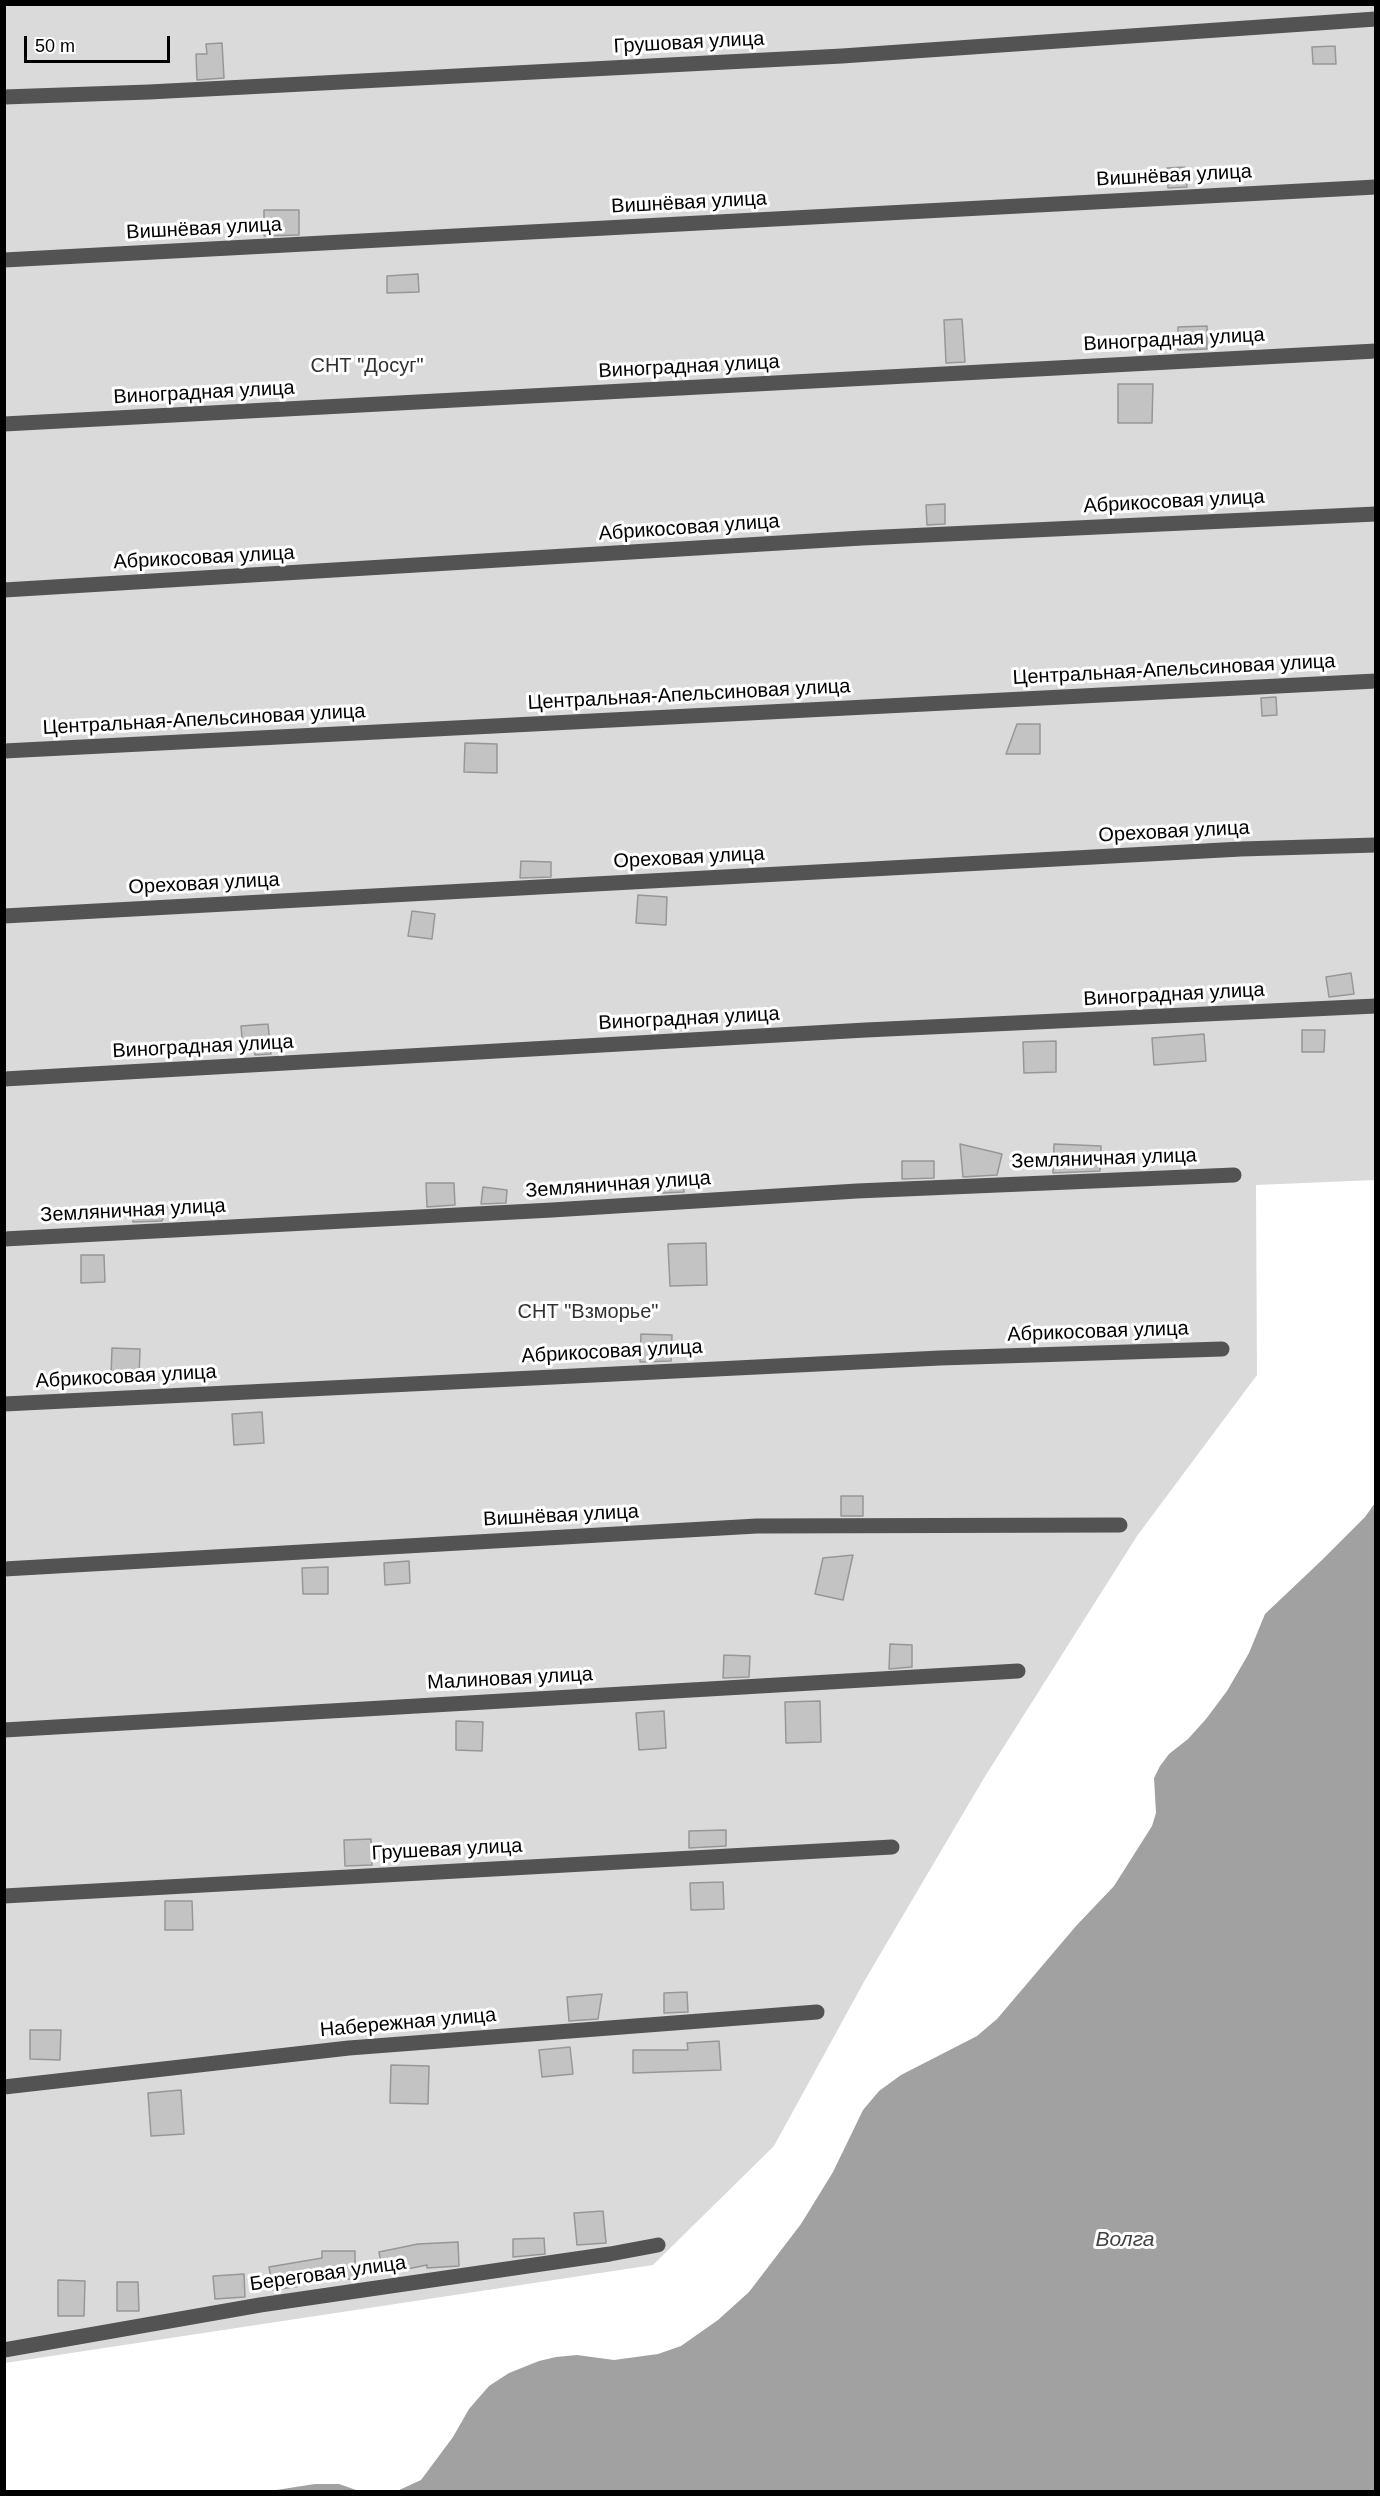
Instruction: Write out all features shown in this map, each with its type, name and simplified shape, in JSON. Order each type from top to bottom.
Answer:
[{"type":"lane","name":"Грушовая улица","points":[[4,97],[149,92],[842,56],[1376,19]]},
{"type":"lane","name":"Вишнёвая улица","points":[[4,260],[1376,187]]},
{"type":"lane","name":"Виноградная улица","points":[[4,424],[1376,351]]},
{"type":"lane","name":"Абрикосовая улица","points":[[4,590],[862,538],[1376,514]]},
{"type":"lane","name":"Центральная-Апельсиновая улица","points":[[4,751],[1376,681]]},
{"type":"lane","name":"Ореховая улица","points":[[4,916],[1241,849],[1376,844]]},
{"type":"lane","name":"Виноградная улица","points":[[4,1079],[866,1030],[1376,1006]]},
{"type":"lane","name":"Земляничная улица","points":[[4,1239],[552,1210],[857,1191],[1234,1175]]},
{"type":"lane","name":"Абрикосовая улица","points":[[4,1404],[928,1359],[1222,1349]]},
{"type":"lane","name":"Вишнёвая улица","points":[[4,1569],[757,1526],[1120,1525]]},
{"type":"lane","name":"Малиновая улица","points":[[4,1730],[1018,1671]]},
{"type":"lane","name":"Грушевая улица","points":[[4,1896],[892,1847]]},
{"type":"lane","name":"Набережная улица","points":[[4,2087],[349,2048],[817,2012]]},
{"type":"lane","name":"Береговая улица","points":[[4,2350],[260,2304],[599,2256],[658,2245]]},
{"type":"green space","name":"СНТ \"Досуг\"","points":[[5,5],[1375,5],[1375,677],[5,745]]},
{"type":"green space","name":"СНТ \"Взморье\"","points":[[1375,686],[1375,1180],[1256,1185],[1257,1375],[1137,1536],[984,1778],[865,1980],[774,2146],[653,2265],[5,2363],[5,757]]},
{"type":"water","name":"Волга","points":[[1375,1503],[1375,2491],[397,2491],[421,2480],[453,2437],[469,2409],[489,2386],[509,2373],[556,2357],[577,2355],[614,2360],[658,2354],[681,2346],[718,2320],[749,2292],[801,2224],[833,2172],[863,2110],[879,2091],[901,2075],[977,2036],[997,2019],[1076,1926],[1114,1886],[1152,1826],[1156,1813],[1154,1778],[1160,1766],[1169,1754],[1188,1739],[1206,1719],[1227,1691],[1249,1653],[1265,1614],[1365,1517]]},
{"type":"water","points":[[315,2484],[339,2484],[359,2491],[270,2491]]},
{"type":"building","points":[[222,43],[224,78],[197,80],[196,54],[207,54],[206,44]]},
{"type":"building","points":[[1335,46],[1336,64],[1313,64],[1312,47]]},
{"type":"building","points":[[1185,167],[1187,187],[1168,188],[1167,168]]},
{"type":"building","points":[[264,210],[299,210],[299,235],[264,236]]},
{"type":"building","points":[[418,274],[419,292],[387,293],[387,276]]},
{"type":"building","points":[[962,319],[965,362],[946,363],[944,320]]},
{"type":"building","points":[[1207,326],[1207,349],[1178,350],[1178,327]]},
{"type":"building","points":[[1118,384],[1153,384],[1152,423],[1118,423]]},
{"type":"building","points":[[945,504],[945,524],[927,525],[926,505]]},
{"type":"building","points":[[1276,697],[1277,715],[1262,716],[1261,698]]},
{"type":"building","points":[[1017,724],[1040,724],[1040,754],[1006,754]]},
{"type":"building","points":[[465,743],[497,744],[497,773],[464,772]]},
{"type":"building","points":[[521,861],[551,862],[551,877],[520,878]]},
{"type":"building","points":[[638,895],[667,897],[666,925],[636,923]]},
{"type":"building","points":[[412,911],[435,914],[432,939],[408,936]]},
{"type":"building","points":[[1351,973],[1354,994],[1329,997],[1326,977]]},
{"type":"building","points":[[268,1024],[271,1054],[255,1055],[255,1049],[243,1050],[241,1026]]},
{"type":"building","points":[[1302,1030],[1325,1030],[1324,1052],[1302,1052]]},
{"type":"building","points":[[1204,1034],[1206,1061],[1154,1065],[1152,1038]]},
{"type":"building","points":[[1056,1041],[1056,1072],[1024,1073],[1023,1042]]},
{"type":"building","points":[[960,1144],[1002,1154],[997,1175],[963,1177]]},
{"type":"building","points":[[1054,1144],[1101,1146],[1100,1171],[1053,1173]]},
{"type":"building","points":[[902,1161],[934,1161],[934,1178],[902,1179]]},
{"type":"building","points":[[683,1174],[684,1192],[662,1193],[656,1176]]},
{"type":"building","points":[[426,1183],[454,1183],[455,1205],[427,1207]]},
{"type":"building","points":[[483,1187],[507,1190],[506,1203],[481,1204]]},
{"type":"building","points":[[134,1207],[167,1207],[162,1221],[133,1222]]},
{"type":"building","points":[[706,1243],[707,1285],[670,1286],[668,1244]]},
{"type":"building","points":[[81,1255],[104,1255],[105,1282],[81,1283]]},
{"type":"building","points":[[641,1334],[672,1335],[671,1361],[640,1362]]},
{"type":"building","points":[[112,1348],[140,1349],[139,1378],[111,1377]]},
{"type":"building","points":[[262,1412],[264,1443],[234,1445],[232,1414]]},
{"type":"building","points":[[841,1496],[863,1496],[863,1516],[841,1516]]},
{"type":"building","points":[[853,1555],[843,1600],[815,1594],[823,1558]]},
{"type":"building","points":[[409,1561],[410,1583],[385,1585],[384,1563]]},
{"type":"building","points":[[328,1567],[328,1594],[303,1594],[302,1568]]},
{"type":"building","points":[[890,1644],[912,1645],[912,1667],[889,1669]]},
{"type":"building","points":[[724,1655],[750,1656],[749,1677],[723,1678]]},
{"type":"building","points":[[820,1701],[821,1742],[786,1743],[785,1702]]},
{"type":"building","points":[[664,1711],[666,1748],[639,1750],[636,1713]]},
{"type":"building","points":[[456,1721],[483,1722],[482,1751],[456,1750]]},
{"type":"building","points":[[726,1830],[726,1846],[689,1848],[689,1831]]},
{"type":"building","points":[[371,1839],[372,1865],[345,1866],[344,1840]]},
{"type":"building","points":[[723,1882],[724,1909],[691,1910],[690,1883]]},
{"type":"building","points":[[165,1901],[192,1901],[193,1930],[165,1930]]},
{"type":"building","points":[[687,1992],[688,2012],[664,2013],[664,1993]]},
{"type":"building","points":[[602,1994],[598,2019],[569,2021],[567,1997]]},
{"type":"building","points":[[30,2030],[61,2030],[60,2060],[30,2059]]},
{"type":"building","points":[[719,2041],[721,2070],[633,2073],[633,2050],[688,2050],[687,2043]]},
{"type":"building","points":[[570,2047],[573,2074],[542,2077],[539,2050]]},
{"type":"building","points":[[391,2065],[429,2066],[428,2104],[390,2103]]},
{"type":"building","points":[[181,2090],[184,2134],[151,2136],[148,2093]]},
{"type":"building","points":[[603,2211],[606,2243],[577,2245],[574,2213]]},
{"type":"building","points":[[544,2238],[545,2254],[513,2257],[513,2239]]},
{"type":"building","points":[[458,2242],[459,2266],[427,2268],[427,2265],[383,2274],[379,2252],[418,2244]]},
{"type":"building","points":[[322,2251],[355,2251],[355,2279],[299,2279],[300,2286],[273,2290],[269,2267],[322,2258]]},
{"type":"building","points":[[244,2274],[245,2297],[215,2299],[213,2276]]},
{"type":"building","points":[[58,2280],[85,2281],[84,2316],[58,2316]]},
{"type":"building","points":[[117,2282],[138,2282],[139,2311],[117,2311]]}]
